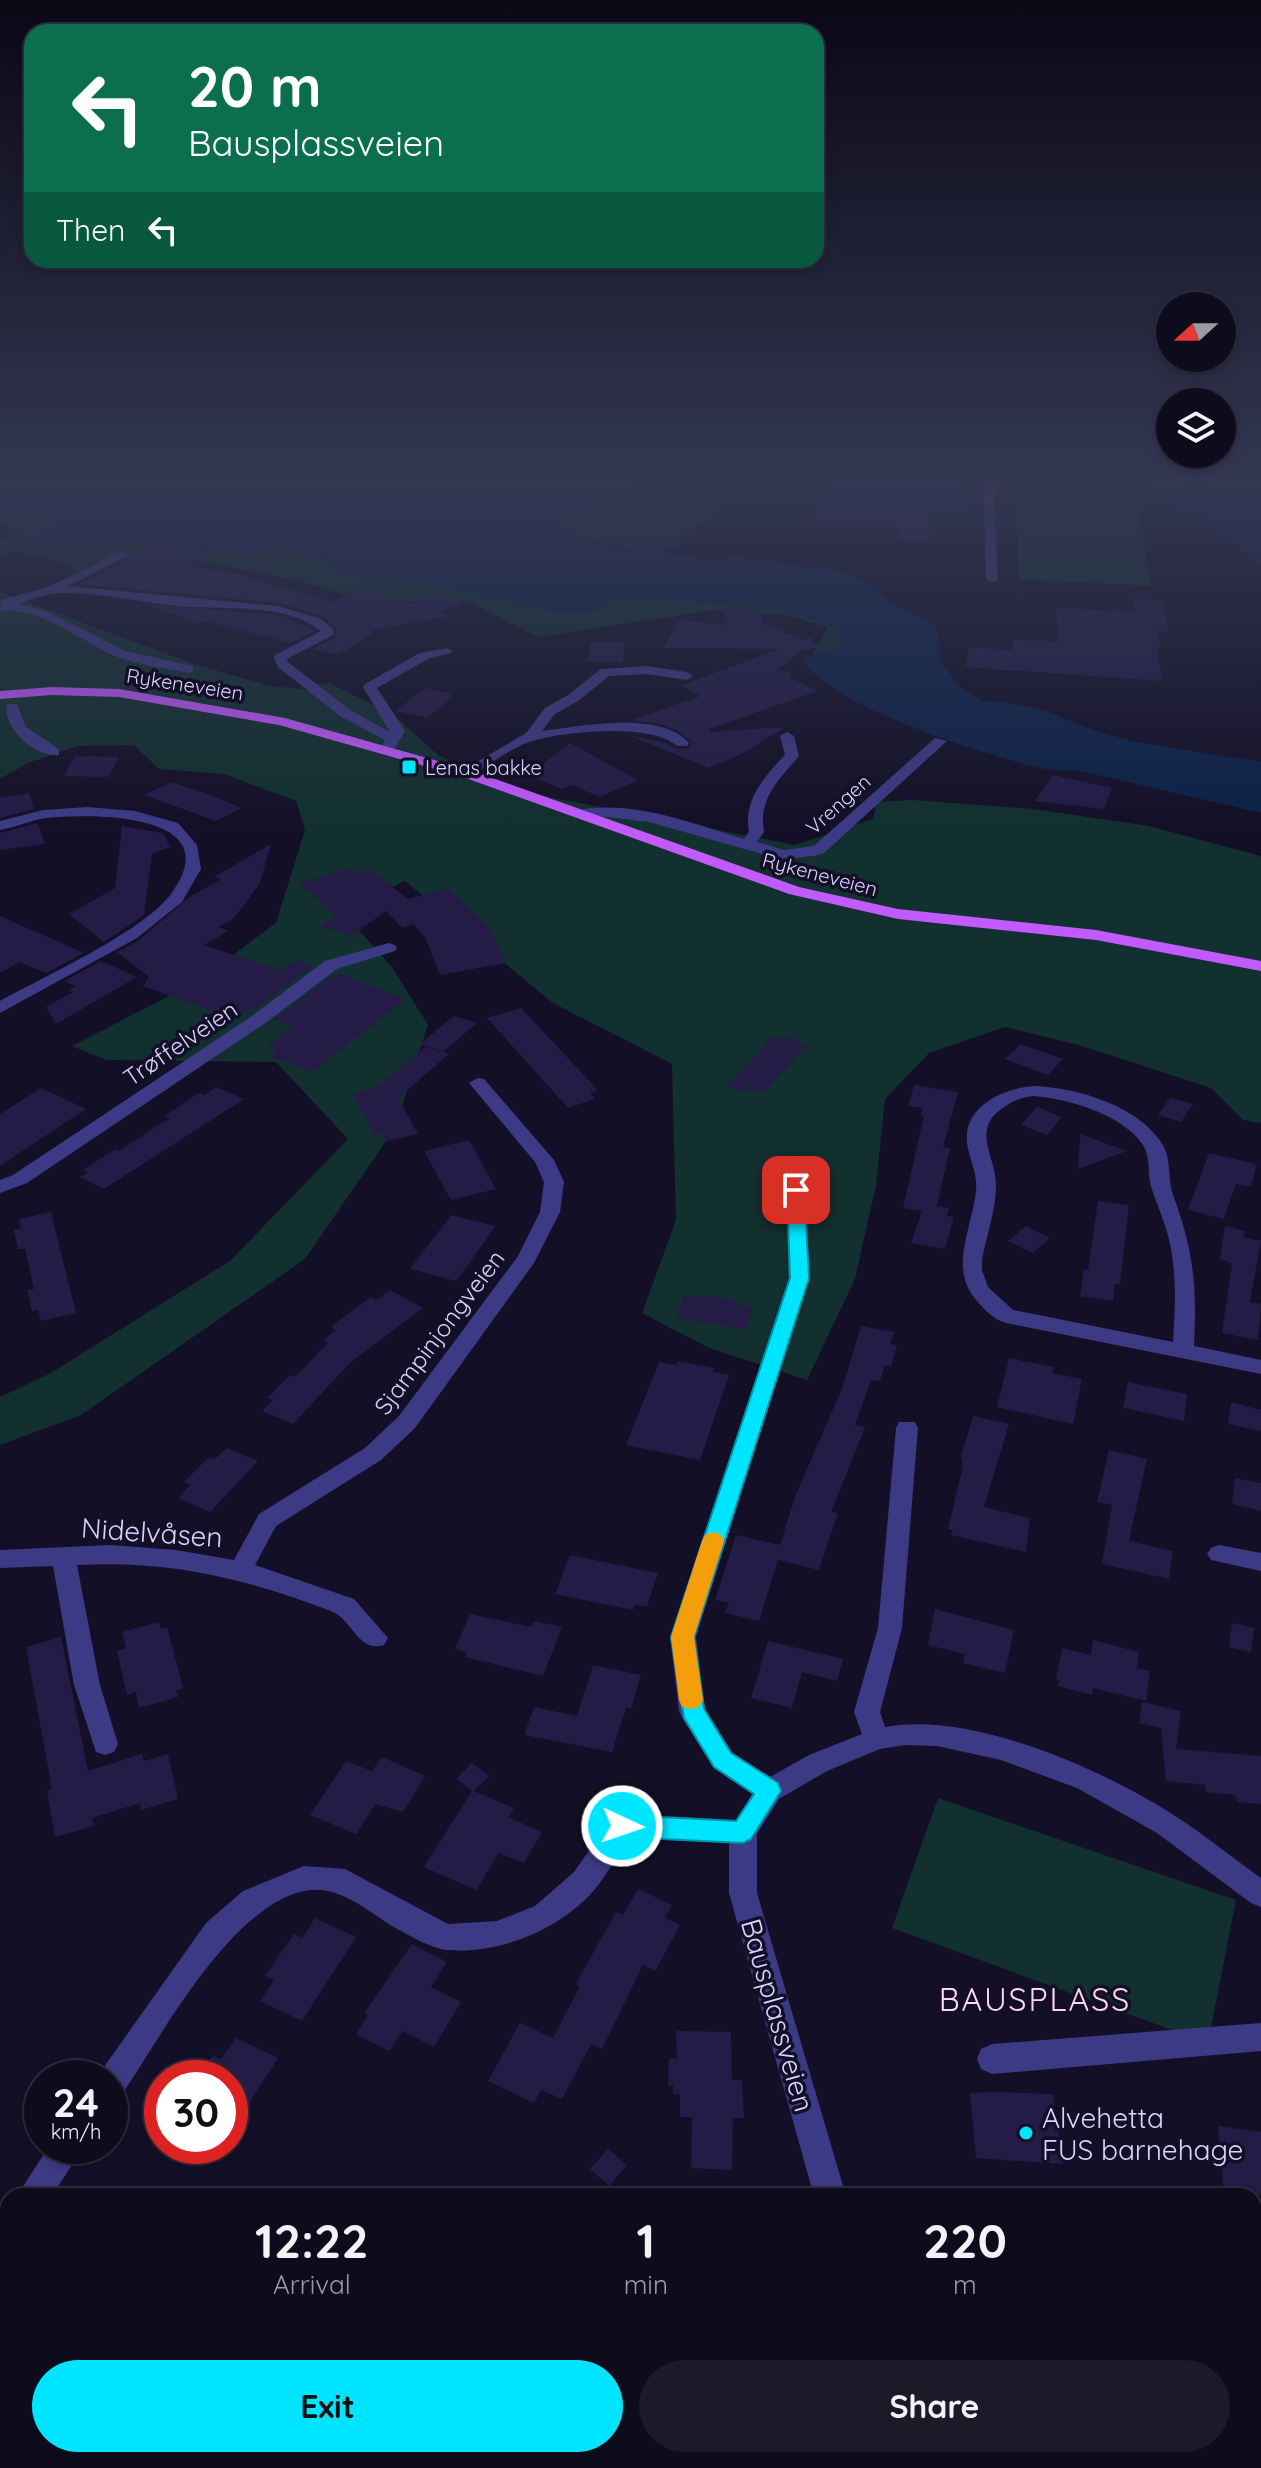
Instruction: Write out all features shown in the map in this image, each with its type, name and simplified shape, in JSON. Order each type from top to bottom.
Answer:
[{"type":"main road","name":"Rykeneveien","points":[[8,701],[91,691],[161,699],[390,744],[738,873],[855,905],[940,921],[1096,935],[1261,966]]},
{"type":"street","points":[[165,599],[192,603],[242,603],[316,623],[329,632],[286,652],[280,658],[283,664],[390,744],[398,731],[370,687],[424,656],[448,652]]},
{"type":"street","points":[[3,604],[44,615],[121,654],[188,669]]},
{"type":"street","points":[[531,736],[550,711],[573,698],[606,672],[646,670],[687,676]]},
{"type":"street","name":"Rykeneveien","points":[[8,701],[13,721],[20,730],[54,752]]},
{"type":"street","points":[[465,773],[531,736],[608,727],[639,728],[673,735],[682,743]]},
{"type":"street","points":[[747,845],[757,832],[753,819],[756,804],[773,775],[792,756],[787,736]]},
{"type":"street","name":"Vrengen","points":[[579,814],[594,810],[626,812],[783,855],[819,850],[940,741]]},
{"type":"street","points":[[0,826],[43,814],[87,811],[135,815],[173,826],[189,845],[193,869],[176,899],[131,935],[0,1008]]},
{"type":"street","name":"Trøffelveien","points":[[0,1187],[20,1179],[206,1055],[331,965],[389,948]]},
{"type":"street","name":"Sjampinjongveien","points":[[241,1570],[267,1520],[373,1454],[407,1422],[527,1258],[550,1212],[554,1182],[544,1160],[478,1083]]},
{"type":"street","points":[[1183,1349],[1186,1291],[1182,1250],[1159,1180],[1157,1150],[1144,1131],[1125,1118],[1066,1096],[1036,1090],[1016,1093],[1001,1100],[980,1120],[974,1140],[986,1179],[970,1277],[983,1298],[1006,1316],[1261,1367]]},
{"type":"street","points":[[769,1791],[723,1760],[692,1711],[683,1637],[799,1278],[796,1190]]},
{"type":"street","points":[[877,1739],[867,1712],[890,1628],[907,1428]]},
{"type":"street","name":"Nidelvåsen","points":[[0,1559],[111,1554],[241,1570],[345,1606],[375,1638]]},
{"type":"street","points":[[1219,1554],[1261,1562]]},
{"type":"street","points":[[63,1556],[87,1685],[105,1744]]},
{"type":"street","points":[[127,2060],[216,1932],[253,1900],[304,1878],[345,1881],[405,1918],[446,1937],[497,1934],[545,1915],[584,1881],[622,1826],[743,1832],[769,1791],[818,1763],[877,1739],[905,1734],[937,1735],[1003,1749],[1087,1780],[1167,1825],[1261,1894]]},
{"type":"street","name":"Bausplassveien","points":[[743,1832],[743,1893],[828,2188]]},
{"type":"street","points":[[992,2059],[1261,2037]]},
{"type":"street","points":[[39,2188],[55,2164]]},
{"type":"green space","points":[[0,599],[19,599],[194,664],[270,686],[313,690],[315,684],[329,683],[392,714],[438,755],[512,790],[795,845],[873,819],[877,802],[912,800],[1034,809],[1149,826],[1257,855],[1261,857],[1261,1123],[1243,1120],[1211,1088],[1079,1045],[1005,1027],[929,1053],[885,1099],[876,1185],[855,1279],[807,1380],[709,1348],[642,1313],[676,1220],[672,1064],[553,1003],[405,881],[342,911],[392,967],[428,1025],[395,1128],[305,1259],[81,1415],[0,1445],[0,1397],[51,1373],[230,1261],[348,1139],[276,1062],[106,1060],[72,1046],[198,981],[276,923],[305,830],[296,801],[224,774],[159,769],[134,745],[77,746],[28,763],[0,779]]},
{"type":"green space","points":[[359,599],[631,599],[769,606],[836,626],[839,628],[839,646],[833,651],[813,655],[828,627],[785,615],[714,610],[538,637],[467,601],[368,602]]},
{"type":"green space","points":[[938,1798],[1236,1900],[1208,2043],[892,1928]]},
{"type":"water","points":[[497,599],[608,599],[611,607],[599,611],[560,613]]},
{"type":"water","points":[[632,599],[887,599],[932,622],[939,636],[940,659],[958,686],[983,701],[1007,702],[1046,711],[1096,731],[1132,741],[1261,762],[1261,813],[1076,770],[1049,770],[989,754],[911,726],[839,692],[815,674],[803,657],[836,649],[839,645],[838,628],[769,606]]},
{"type":"building","points":[[239,599],[324,599],[334,602],[341,599],[397,599],[412,604],[420,599],[451,599],[463,602],[440,613],[450,616],[372,630],[372,634],[338,655],[313,649],[334,638],[335,627],[322,616],[279,603]]},
{"type":"building","points":[[1132,599],[1164,601],[1169,632],[1157,631],[1162,681],[966,667],[969,647],[1013,650],[1013,640],[1058,641],[1056,608],[1134,612]]},
{"type":"building","points":[[150,605],[270,614],[288,618],[315,631],[291,643],[205,621],[196,624],[175,613],[167,615]]},
{"type":"building","points":[[724,610],[761,611],[761,623],[804,640],[812,637],[812,643],[824,647],[803,650],[777,670],[794,673],[789,677],[817,691],[709,729],[709,732],[786,727],[740,755],[708,768],[629,735],[664,742],[677,749],[690,748],[691,741],[677,730],[631,720],[701,696],[680,686],[779,649],[663,648],[679,620],[725,625]]},
{"type":"building","points":[[590,642],[625,642],[623,663],[587,662]]},
{"type":"building","points":[[425,688],[452,693],[448,696],[453,697],[427,718],[396,711]]},
{"type":"building","points":[[570,743],[638,780],[600,797],[571,785],[562,789],[528,775]]},
{"type":"building","points":[[75,756],[119,757],[108,777],[64,776]]},
{"type":"building","points":[[1053,775],[1112,788],[1104,809],[1034,801]]},
{"type":"building","points":[[171,782],[242,808],[216,821],[144,795]]},
{"type":"building","points":[[29,793],[34,809],[0,818],[0,798]]},
{"type":"building","points":[[38,823],[45,844],[0,850],[0,833]]},
{"type":"building","points":[[122,826],[163,833],[170,847],[152,854],[144,915],[104,942],[69,914],[115,888]]},
{"type":"building","points":[[271,844],[260,883],[234,918],[219,927],[228,931],[204,945],[280,971],[296,960],[313,966],[253,1011],[248,1009],[235,1019],[143,986],[149,977],[117,952],[139,940],[188,898],[221,879],[214,877]]},
{"type":"building","points":[[352,868],[359,874],[371,870],[408,899],[448,888],[491,929],[506,963],[440,975],[425,937],[413,924],[402,928],[386,911],[351,936],[320,926],[336,915],[298,883]]},
{"type":"building","points":[[0,916],[84,953],[46,973],[19,962],[0,973]]},
{"type":"building","points":[[101,961],[137,977],[56,1024],[46,1007],[73,992],[69,990],[75,986],[64,981]]},
{"type":"building","points":[[336,973],[406,999],[312,1072],[270,1056],[278,1050],[267,1046],[293,1026],[275,1019]]},
{"type":"building","points":[[521,1008],[598,1090],[590,1093],[595,1099],[568,1108],[487,1018]]},
{"type":"building","points":[[454,1016],[477,1023],[443,1052],[420,1044]]},
{"type":"building","points":[[783,1036],[808,1044],[763,1093],[753,1090],[750,1093],[727,1086],[773,1037],[780,1039]]},
{"type":"building","points":[[1021,1044],[1063,1059],[1048,1075],[1005,1059]]},
{"type":"building","points":[[425,1047],[449,1054],[398,1098],[418,1134],[387,1141],[384,1133],[374,1135],[352,1093],[377,1087]]},
{"type":"building","points":[[914,1085],[958,1092],[943,1147],[950,1148],[937,1206],[949,1208],[947,1216],[954,1217],[945,1249],[911,1243],[922,1211],[903,1208],[924,1116],[921,1115],[923,1108],[908,1106]]},
{"type":"building","points":[[216,1087],[244,1099],[104,1189],[80,1177],[88,1172],[83,1170],[169,1118],[165,1116],[182,1104]]},
{"type":"building","points":[[41,1088],[86,1109],[0,1166],[0,1114]]},
{"type":"building","points":[[1170,1098],[1193,1104],[1181,1122],[1158,1115]]},
{"type":"building","points":[[1037,1107],[1062,1117],[1047,1135],[1021,1125]]},
{"type":"building","points":[[1080,1134],[1127,1151],[1078,1169]]},
{"type":"building","points":[[469,1140],[496,1189],[451,1200],[424,1151]]},
{"type":"building","points":[[1209,1153],[1257,1164],[1251,1187],[1236,1184],[1224,1219],[1188,1210]]},
{"type":"building","points":[[1098,1201],[1129,1205],[1120,1284],[1115,1284],[1113,1301],[1080,1296],[1084,1269],[1088,1270]]},
{"type":"building","points":[[51,1212],[76,1313],[41,1321],[38,1310],[32,1311],[27,1290],[34,1289],[25,1249],[18,1249],[14,1230],[21,1228],[19,1219]]},
{"type":"building","points":[[451,1215],[496,1226],[456,1281],[410,1269]]},
{"type":"building","points":[[1026,1226],[1050,1238],[1033,1253],[1008,1241]]},
{"type":"building","points":[[1225,1226],[1245,1231],[1243,1237],[1261,1241],[1250,1302],[1261,1304],[1258,1340],[1222,1333],[1232,1264],[1220,1258]]},
{"type":"building","points":[[390,1290],[423,1308],[350,1363],[293,1424],[262,1411],[273,1400],[268,1398],[279,1386],[290,1375],[295,1377],[328,1343],[323,1340],[336,1330],[331,1326],[371,1297],[376,1300]]},
{"type":"building","points":[[703,1294],[737,1301],[735,1304],[753,1308],[746,1330],[676,1317],[684,1295],[702,1298]]},
{"type":"building","points":[[861,1326],[894,1332],[890,1344],[897,1345],[891,1366],[885,1365],[880,1381],[871,1380],[855,1425],[865,1427],[831,1512],[838,1513],[819,1570],[778,1560],[759,1621],[725,1613],[729,1603],[715,1600],[736,1535],[780,1545],[795,1497],[843,1386]]},
{"type":"building","points":[[1009,1358],[1054,1367],[1052,1373],[1082,1379],[1073,1424],[997,1407]]},
{"type":"building","points":[[678,1361],[714,1368],[713,1372],[729,1375],[700,1460],[626,1445],[659,1362],[676,1365]]},
{"type":"building","points":[[1128,1382],[1187,1394],[1184,1421],[1123,1408]]},
{"type":"building","points":[[1231,1402],[1261,1410],[1261,1431],[1228,1424]]},
{"type":"building","points":[[973,1416],[1009,1424],[984,1507],[1030,1518],[1026,1552],[951,1535],[952,1530],[948,1529],[963,1466],[961,1456]]},
{"type":"building","points":[[227,1448],[258,1461],[210,1512],[178,1498],[190,1485],[184,1482],[208,1458],[214,1460]]},
{"type":"building","points":[[1109,1450],[1147,1459],[1129,1541],[1173,1551],[1169,1579],[1102,1564],[1112,1505],[1097,1502]]},
{"type":"building","points":[[1235,1478],[1261,1483],[1261,1511],[1232,1504]]},
{"type":"building","points":[[570,1555],[658,1573],[647,1607],[635,1604],[633,1610],[555,1594]]},
{"type":"building","points":[[935,1609],[1014,1630],[1005,1673],[963,1663],[965,1654],[928,1645]]},
{"type":"building","points":[[470,1614],[531,1627],[534,1621],[562,1627],[543,1676],[465,1657],[467,1652],[455,1649]]},
{"type":"building","points":[[159,1622],[161,1629],[167,1627],[183,1688],[176,1690],[178,1697],[139,1708],[136,1692],[127,1695],[117,1651],[126,1648],[122,1632]]},
{"type":"building","points":[[1232,1623],[1254,1628],[1251,1652],[1229,1647]]},
{"type":"building","points":[[61,1637],[88,1771],[142,1754],[144,1761],[168,1754],[178,1799],[141,1810],[140,1803],[92,1818],[94,1826],[55,1837],[47,1791],[52,1789],[26,1647]]},
{"type":"building","points":[[1093,1640],[1139,1652],[1137,1668],[1150,1671],[1146,1701],[1093,1688],[1092,1695],[1058,1686],[1060,1680],[1056,1679],[1062,1648],[1091,1655]]},
{"type":"building","points":[[768,1641],[843,1659],[837,1681],[802,1672],[792,1708],[751,1698]]},
{"type":"building","points":[[593,1665],[641,1675],[631,1709],[626,1708],[612,1752],[524,1735],[534,1707],[577,1716]]},
{"type":"building","points":[[1142,1702],[1181,1711],[1176,1749],[1261,1756],[1261,1804],[1238,1802],[1235,1795],[1206,1792],[1205,1785],[1166,1781],[1161,1728],[1139,1723]]},
{"type":"building","points":[[382,1757],[425,1776],[403,1812],[375,1804],[356,1834],[310,1815],[346,1761],[372,1771]]},
{"type":"building","points":[[472,1763],[489,1776],[474,1791],[514,1808],[508,1817],[542,1832],[524,1863],[499,1853],[476,1890],[424,1867],[472,1791],[456,1779]]},
{"type":"building","points":[[638,1889],[672,1905],[665,1918],[680,1925],[655,1971],[643,1965],[602,2049],[591,2044],[562,2099],[541,2090],[534,2103],[488,2081],[520,2023],[553,2038],[580,1986],[576,1984],[616,1912],[623,1915]]},
{"type":"building","points":[[315,1918],[356,1937],[302,2021],[260,2001],[274,1980],[265,1976],[294,1934],[302,1938]]},
{"type":"building","points":[[412,1944],[447,1962],[431,1987],[461,2002],[434,2047],[402,2031],[389,2051],[356,2034],[368,2015],[365,2012]]},
{"type":"building","points":[[676,2031],[731,2032],[732,2080],[742,2080],[744,2118],[733,2118],[732,2170],[691,2168],[692,2117],[680,2117],[680,2094],[673,2094],[673,2085],[668,2086],[669,2059],[677,2059]]},
{"type":"building","points":[[236,2038],[278,2058],[248,2105],[248,2060],[210,2060],[213,2055],[221,2059]]},
{"type":"building","points":[[970,2093],[1053,2094],[1063,2164],[976,2158]]},
{"type":"building","points":[[1218,2126],[1261,2132],[1261,2188],[1223,2188]]},
{"type":"building","points":[[608,2149],[627,2165],[609,2186],[590,2169]]},
{"type":"slow traffic","points":[[691,1700],[683,1637],[713,1541]]},
{"type":"place","name":"Lenas bakke","points":[[409,767]]},
{"type":"place","name":"Alvehetta FUS barnehage","points":[[1026,2133]]},
{"type":"district","name":"BAUSPLASS","points":[[1035,1999]]},
{"type":"route","points":[[622,1826],[743,1832],[754,1810],[769,1791],[723,1760],[692,1711],[683,1637],[799,1278],[796,1190]]}]
